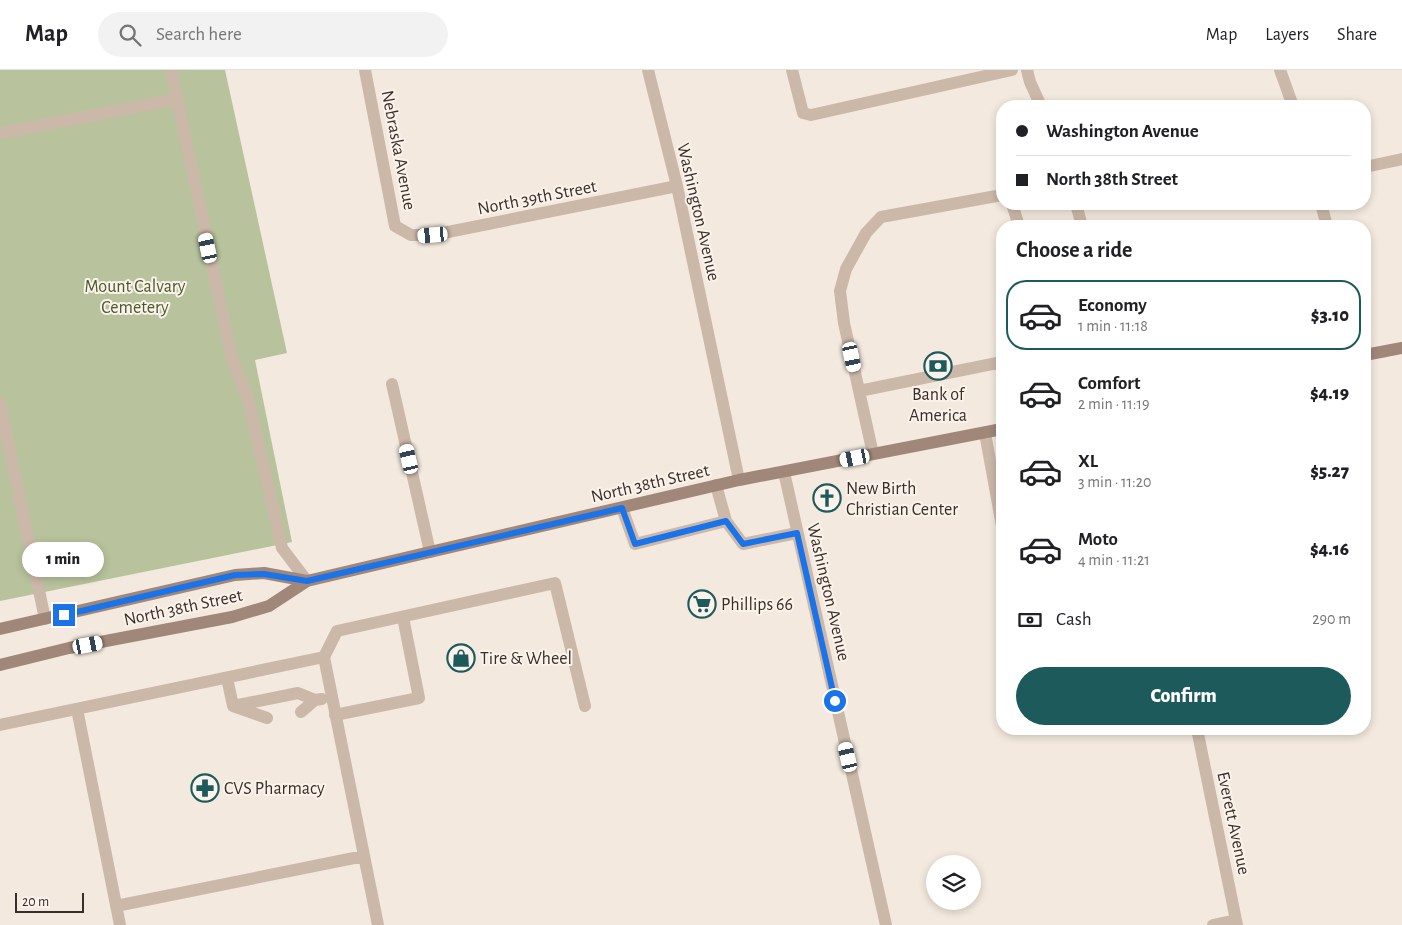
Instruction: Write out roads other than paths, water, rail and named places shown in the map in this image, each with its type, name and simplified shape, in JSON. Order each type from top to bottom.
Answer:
[{"type":"main road","points":[[1371,354],[1402,348]]},
{"type":"main road","name":"North 38th Street","points":[[0,665],[70,648],[232,617],[269,606],[307,581],[430,552],[738,480],[996,430]]},
{"type":"main road","name":"North 38th Street","points":[[0,629],[235,575],[264,574],[307,581]]},
{"type":"street","points":[[171,70],[232,360],[248,400],[282,548],[307,581]]},
{"type":"street","name":"Nebraska Avenue","points":[[365,70],[396,226],[404,232]]},
{"type":"street","name":"Washington Avenue","points":[[648,70],[677,186],[738,480]]},
{"type":"street","points":[[792,70],[803,113],[811,114],[1012,70]]},
{"type":"street","points":[[1027,70],[1030,82],[1039,100]]},
{"type":"street","points":[[1280,70],[1291,100]]},
{"type":"street","points":[[0,133],[177,99]]},
{"type":"street","points":[[1371,166],[1402,159]]},
{"type":"street","name":"North 39th Street","points":[[404,232],[421,236],[433,235],[677,186]]},
{"type":"street","points":[[873,454],[844,324],[840,291],[846,269],[866,234],[881,217],[996,196]]},
{"type":"street","points":[[859,391],[996,363]]},
{"type":"street","points":[[392,384],[430,552]]},
{"type":"street","points":[[0,404],[45,619]]},
{"type":"street","points":[[985,433],[996,493]]},
{"type":"street","name":"Washington Avenue","points":[[784,472],[886,925]]},
{"type":"street","points":[[716,485],[726,521],[743,544],[797,533]]},
{"type":"street","points":[[622,508],[635,544],[726,521]]},
{"type":"street","points":[[378,925],[324,657],[337,631],[555,583],[585,706]]},
{"type":"street","points":[[336,716],[419,698],[403,617]]},
{"type":"street","points":[[0,725],[324,657]]},
{"type":"street","points":[[227,678],[233,706]]},
{"type":"street","points":[[233,706],[298,693],[314,700],[332,697]]},
{"type":"street","points":[[301,712],[314,700]]},
{"type":"street","points":[[233,706],[267,718]]},
{"type":"street","points":[[77,709],[120,925]]},
{"type":"street","name":"Everett Avenue","points":[[1197,735],[1236,923]]},
{"type":"street","points":[[116,906],[364,856]]},
{"type":"street","points":[[1213,925],[1236,923]]},
{"type":"place","name":"Bank of America","points":[[938,366]]},
{"type":"place","name":"New Birth Christian Center","points":[[827,498]]},
{"type":"place","name":"Phillips 66","points":[[702,604]]},
{"type":"place","name":"Tire & Wheel","points":[[461,658]]},
{"type":"place","name":"CVS Pharmacy","points":[[205,788]]},
{"type":"park label","name":"Mount Calvary Cemetery","points":[[135,296]]}]
